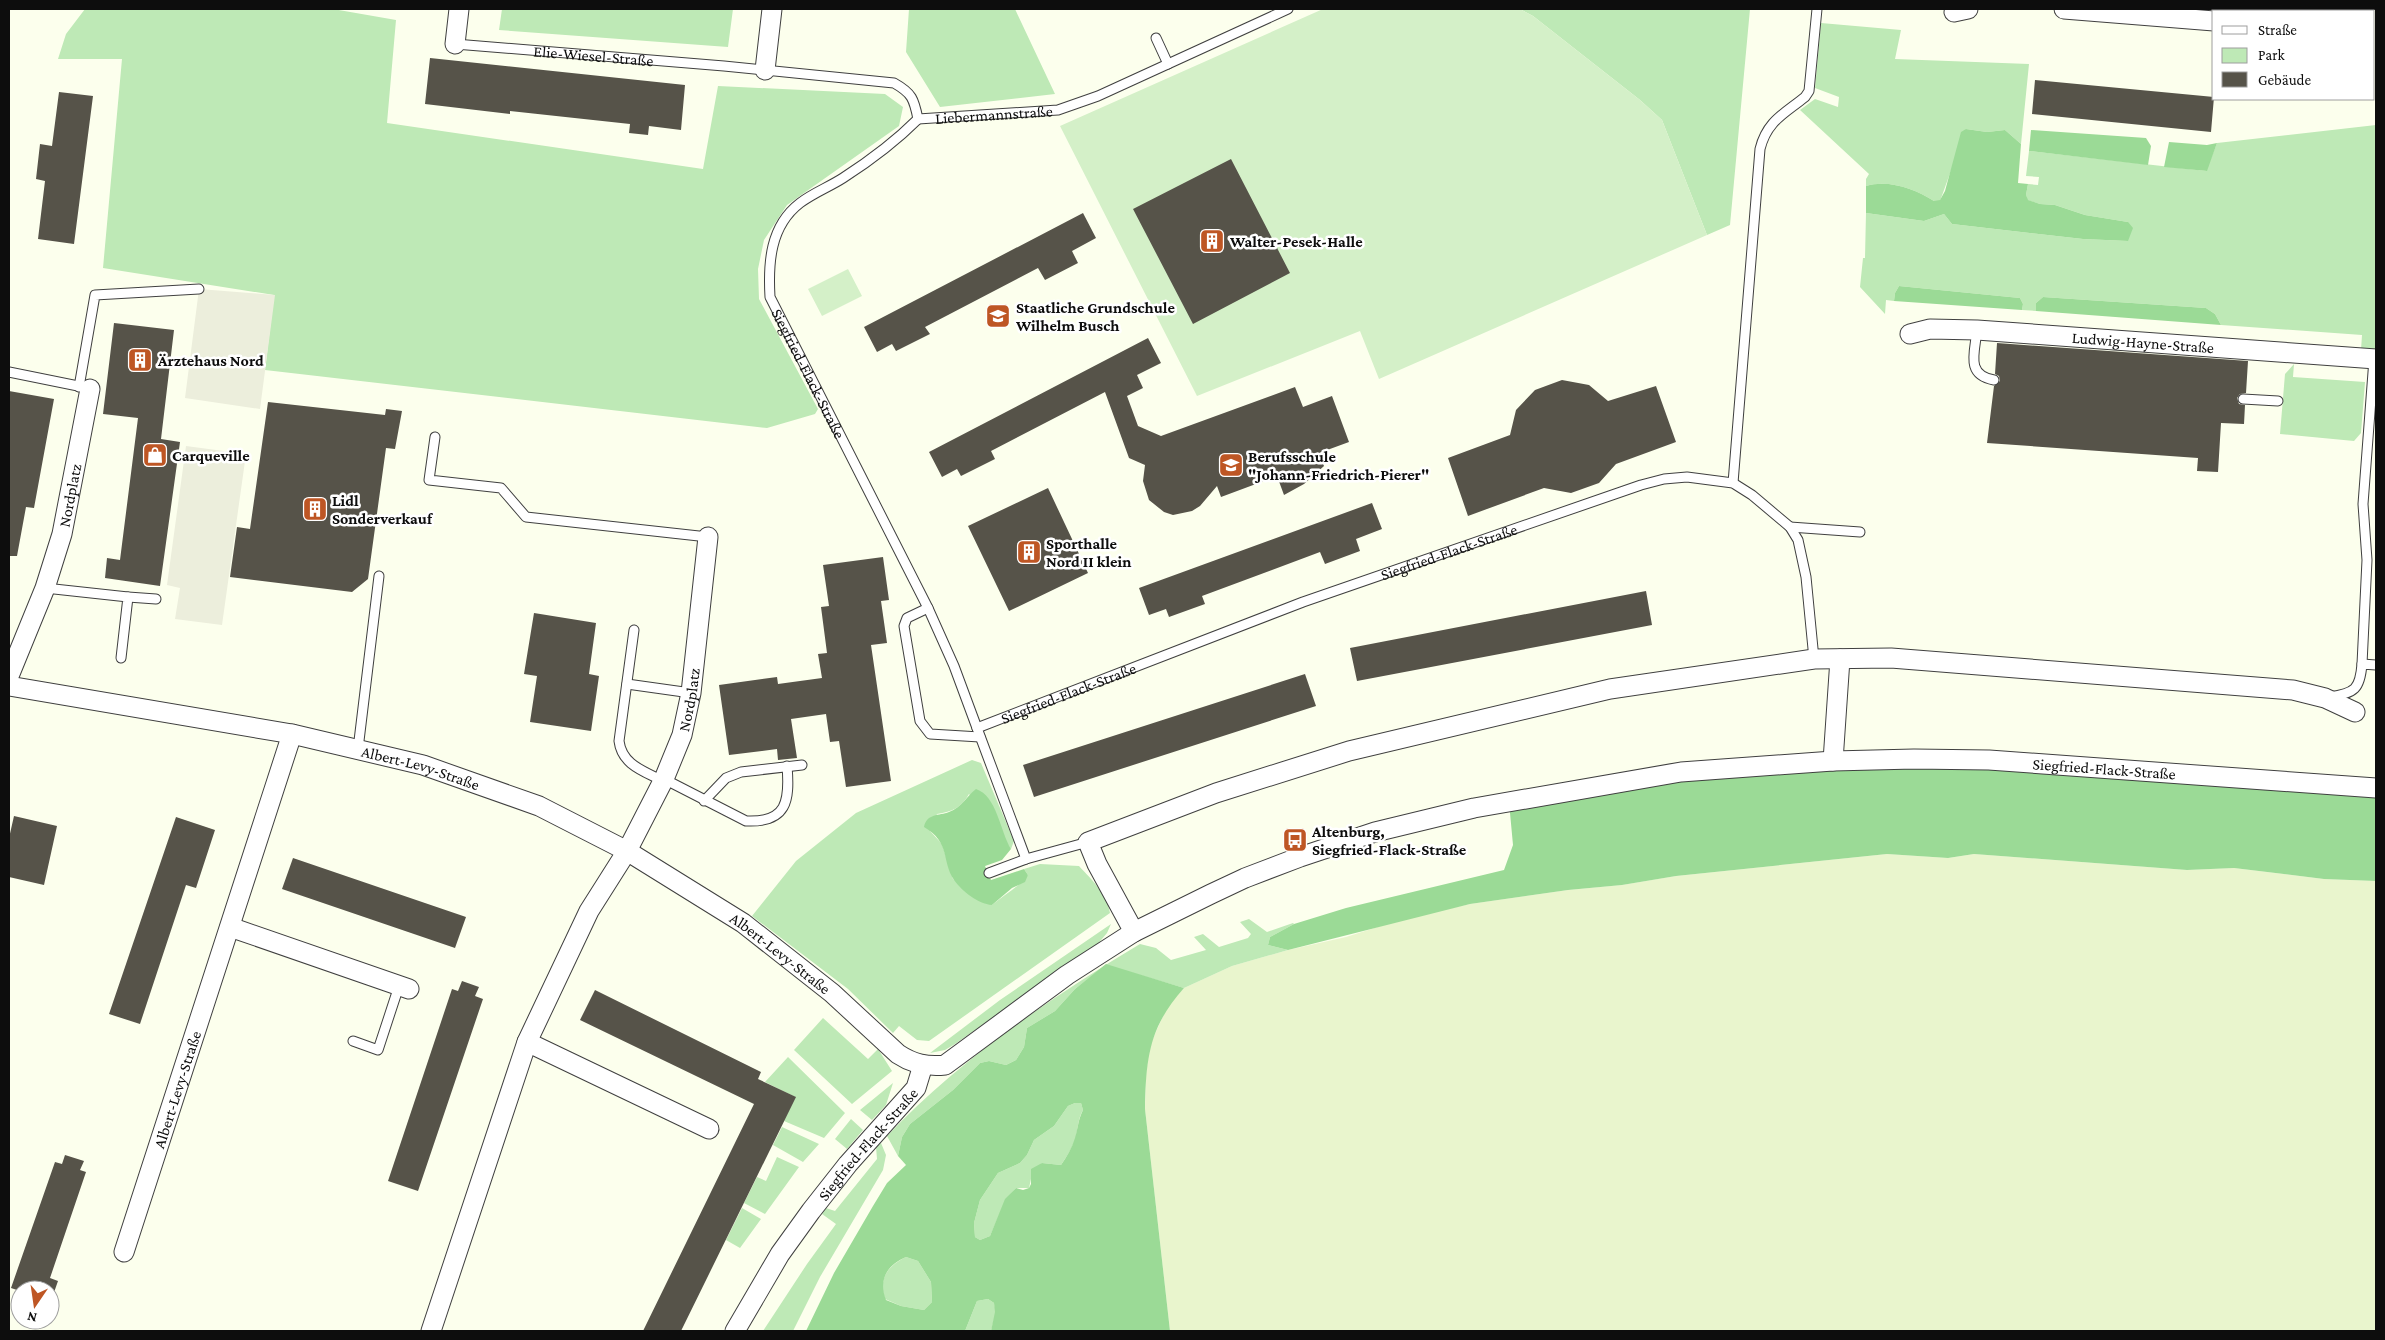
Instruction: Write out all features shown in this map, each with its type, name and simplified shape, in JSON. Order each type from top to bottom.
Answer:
[{"type":"street","name":"Elie-Wiesel-Straße","points":[[455,44],[459,9]]},
{"type":"street","points":[[765,70],[772,9]]},
{"type":"street","points":[[2064,9],[2212,21]]},
{"type":"street","name":"Ludwig-Hayne-Straße","points":[[1910,334],[1930,329],[1977,330],[2375,359]]},
{"type":"street","name":"Nordplatz","points":[[9,676],[45,588],[62,534],[84,388]]},
{"type":"street","name":"Nordplatz","points":[[627,851],[664,780],[682,735],[691,693],[708,537]]},
{"type":"street","points":[[1833,761],[1840,658]]},
{"type":"street","points":[[1134,932],[1097,864],[1088,842],[1216,793],[1349,750],[1610,689],[1814,659],[1890,658],[2293,690],[2325,698],[2355,712]]},
{"type":"street","name":"Albert-Levy-Straße","points":[[9,686],[292,734],[423,764],[539,806],[627,851],[743,923],[832,993],[898,1054],[910,1062],[923,1065]]},
{"type":"street","name":"Albert-Levy-Straße","points":[[124,1252],[292,734]]},
{"type":"street","name":"Siegfried-Flack-Straße","points":[[735,1331],[780,1254],[811,1211],[876,1131],[908,1099],[916,1088],[923,1065],[945,1065],[1059,981],[1134,932],[1245,878],[1375,832],[1474,808],[1681,772],[1833,761],[1989,760],[2376,788]]},
{"type":"street","points":[[430,1331],[527,1042],[589,911],[627,851]]},
{"type":"street","points":[[230,927],[404,988]]},
{"type":"street","points":[[527,1042],[709,1129]]},
{"type":"lane","name":"Liebermannstraße","points":[[765,70],[894,83],[908,90],[915,102],[918,119],[1058,110],[1098,96],[1288,9]]},
{"type":"lane","points":[[1729,483],[1760,149],[1763,136],[1770,124],[1805,97],[1809,91],[1817,9]]},
{"type":"lane","points":[[1156,38],[1168,64]]},
{"type":"lane","name":"Elie-Wiesel-Straße","points":[[455,44],[765,70]]},
{"type":"lane","name":"Siegfried-Flack-Straße","points":[[918,119],[874,158],[800,204],[786,217],[775,238],[769,259],[770,297],[928,608],[954,666],[1026,859]]},
{"type":"lane","points":[[9,372],[84,388],[95,295],[200,289]]},
{"type":"lane","points":[[1977,330],[1974,361],[1976,372],[1982,377],[1994,380]]},
{"type":"lane","points":[[2325,698],[2348,694],[2356,689],[2361,678],[2367,560],[2362,504],[2375,359]]},
{"type":"lane","points":[[2244,399],[2278,401]]},
{"type":"lane","points":[[435,437],[429,480],[501,488],[526,517],[708,537]]},
{"type":"lane","name":"Siegfried-Flack-Straße","points":[[978,733],[1123,671],[1380,574],[1664,479],[1687,478],[1729,483],[1752,495],[1790,527],[1798,540],[1806,577],[1814,659]]},
{"type":"lane","points":[[1790,527],[1860,532]]},
{"type":"lane","points":[[358,749],[379,576]]},
{"type":"lane","points":[[45,588],[156,599]]},
{"type":"lane","points":[[121,658],[128,597]]},
{"type":"lane","points":[[928,608],[907,618],[904,626],[920,721],[930,734],[978,733]]},
{"type":"lane","points":[[634,630],[619,741],[621,753],[631,764],[746,821],[775,818],[784,807],[789,793],[787,766]]},
{"type":"lane","points":[[2362,664],[2376,665]]},
{"type":"lane","points":[[627,684],[691,693]]},
{"type":"lane","points":[[704,801],[726,778],[741,772],[802,765]]},
{"type":"lane","points":[[989,873],[1026,859],[1088,842]]},
{"type":"lane","points":[[354,1041],[378,1050],[404,988]]},
{"type":"green space","points":[[85,9],[333,9],[396,20],[387,123],[703,169],[718,86],[885,94],[903,107],[899,126],[787,205],[764,240],[758,269],[759,299],[818,409],[815,414],[767,428],[265,370],[274,295],[103,268],[122,59],[58,59],[66,34]]},
{"type":"green space","points":[[502,9],[733,9],[728,47],[499,30]]},
{"type":"green space","points":[[909,9],[1015,9],[1055,94],[940,107],[906,52]]},
{"type":"green space","points":[[1323,9],[1520,9],[1533,16],[1640,100],[1662,120],[1707,235],[1379,379],[1360,331],[1197,396],[1060,126]]},
{"type":"green space","points":[[1520,9],[1750,9],[1730,225],[1707,235],[1662,120],[1640,100],[1533,16]]},
{"type":"green space","points":[[1821,23],[1901,30],[1895,59],[2029,64],[2021,144],[2005,130],[1987,132],[1966,129],[1940,201],[1934,201],[1901,186],[1874,184],[1866,186],[1866,179],[1869,174],[1800,110],[1815,99],[1838,107],[1839,97],[1815,88]]},
{"type":"green space","points":[[2376,125],[2376,351],[2361,350],[2362,335],[2221,325],[2215,314],[2206,308],[2043,297],[2036,303],[2036,311],[2022,310],[2023,304],[2020,298],[1899,286],[1895,293],[1894,301],[1886,300],[1885,314],[1860,287],[1863,258],[1865,258],[1866,213],[1924,221],[1944,214],[1952,224],[2083,239],[2128,241],[2128,222],[2085,215],[2055,205],[2040,204],[2027,200],[2028,184],[2038,185],[2039,177],[2026,176],[2029,151],[2206,171],[2217,143]]},
{"type":"green space","points":[[1966,129],[1987,132],[2005,130],[2021,144],[2018,183],[2028,184],[2026,195],[2028,200],[2040,204],[2055,205],[2085,215],[2128,222],[2133,228],[2128,241],[2083,239],[1952,224],[1944,214],[1924,221],[1866,213],[1866,186],[1874,184],[1902,186],[1934,201],[1940,200],[1945,191],[1961,132]]},
{"type":"green space","points":[[2031,130],[2146,138],[2151,146],[2148,165],[2029,151]]},
{"type":"green space","points":[[2169,142],[2207,145],[2217,143],[2207,171],[2164,167]]},
{"type":"green space","points":[[848,269],[862,296],[822,316],[808,289]]},
{"type":"green space","points":[[1899,286],[2020,298],[2023,304],[2022,310],[1894,301],[1895,293]]},
{"type":"green space","points":[[2043,297],[2206,308],[2215,314],[2221,325],[2036,311],[2036,303]]},
{"type":"green space","points":[[2294,364],[2293,377],[2365,382],[2361,433],[2354,441],[2280,434],[2285,374]]},
{"type":"green space","points":[[972,760],[981,763],[1014,841],[1011,849],[969,794],[956,808],[937,814],[930,831],[942,844],[953,879],[992,905],[1016,887],[1028,875],[1024,869],[1040,864],[1079,866],[1102,893],[1110,913],[929,1041],[917,1040],[899,1026],[893,1033],[848,989],[752,916],[796,861],[856,813]]},
{"type":"green space","points":[[1836,761],[2376,788],[2376,881],[2324,879],[2234,868],[2187,870],[1974,854],[1948,858],[1887,854],[1676,876],[1622,885],[1568,890],[1470,904],[1288,950],[1268,945],[1270,937],[1294,924],[1346,908],[1504,870],[1513,845],[1509,802]]},
{"type":"green space","points":[[976,789],[989,799],[1011,849],[1002,860],[985,866],[991,880],[1024,869],[1028,875],[1025,882],[1012,888],[992,905],[976,900],[957,884],[950,873],[938,839],[924,827],[928,819],[961,805]]},
{"type":"green space","points":[[1887,854],[1948,858],[1974,854],[2187,870],[2234,868],[2324,879],[2376,881],[2376,1331],[1170,1331],[1145,1109],[1146,1076],[1149,1048],[1158,1027],[1169,1004],[1184,988],[1232,966],[1288,950],[1346,937],[1406,918],[1470,904],[1568,890],[1622,885],[1676,876]]},
{"type":"green space","points":[[1249,919],[1267,932],[1294,924],[1270,937],[1268,945],[1288,950],[1232,966],[1184,988],[1106,965],[1140,944],[1156,948],[1171,960],[1206,950],[1194,937],[1203,934],[1219,947],[1248,938],[1251,934],[1240,922]]},
{"type":"green space","points":[[1111,924],[1107,933],[1096,946],[955,1044],[945,1050],[930,1053],[1000,1000]]},
{"type":"green space","points":[[1106,964],[1184,988],[1163,1016],[1152,1044],[1147,1074],[1145,1109],[1170,1331],[991,1331],[995,1312],[994,1303],[988,1299],[977,1301],[965,1331],[806,1331],[834,1273],[873,1206],[887,1183],[906,1165],[898,1156],[902,1137],[910,1124],[953,1090],[980,1063],[989,1061],[1006,1065],[1016,1060],[1024,1047],[1027,1028],[1055,1011],[1075,989]],"holes":[[[1081,1103],[1083,1110],[1075,1138],[1061,1165],[1042,1163],[1031,1169],[1031,1184],[1029,1188],[1023,1190],[1016,1188],[1005,1199],[990,1236],[980,1240],[975,1237],[974,1223],[980,1200],[998,1173],[1020,1163],[1027,1155],[1034,1140],[1054,1126],[1068,1106]],[[906,1257],[918,1261],[931,1282],[932,1302],[924,1310],[901,1306],[886,1300],[883,1286],[886,1274],[894,1264]]]},
{"type":"green space","points":[[1106,965],[1075,989],[1055,1011],[1027,1028],[1024,1047],[1016,1060],[1006,1065],[989,1061],[980,1063],[953,1090],[910,1124],[902,1137],[898,1156],[887,1136],[944,1082],[1039,1008]]},
{"type":"green space","points":[[823,1018],[868,1059],[878,1049],[892,1071],[852,1104],[794,1050]]},
{"type":"green space","points":[[788,1057],[845,1113],[824,1138],[784,1121],[795,1097],[765,1082]]},
{"type":"green space","points":[[893,1083],[886,1105],[872,1120],[860,1110]]},
{"type":"green space","points":[[1081,1103],[1083,1110],[1075,1141],[1061,1165],[1042,1163],[1031,1179],[1029,1188],[1016,1188],[1006,1199],[990,1236],[980,1240],[975,1237],[974,1223],[980,1200],[998,1173],[1020,1163],[1027,1155],[1034,1140],[1054,1126],[1068,1106]]},
{"type":"green space","points":[[851,1119],[863,1130],[847,1149],[835,1139]]},
{"type":"green space","points":[[782,1127],[819,1144],[803,1162],[773,1145]]},
{"type":"green space","points":[[881,1143],[886,1155],[883,1170],[820,1277],[793,1331],[763,1331],[836,1224],[822,1214],[826,1208],[835,1211],[877,1159],[876,1147]]},
{"type":"green space","points":[[777,1157],[799,1167],[765,1214],[744,1203],[757,1177],[766,1181]]},
{"type":"green space","points":[[742,1208],[761,1219],[740,1248],[726,1240]]},
{"type":"green space","points":[[906,1257],[918,1261],[931,1282],[932,1302],[924,1310],[901,1306],[885,1299],[883,1286],[886,1274],[889,1269]]},
{"type":"green space","points":[[988,1299],[994,1303],[996,1312],[991,1331],[965,1331],[977,1301]]},
{"type":"shaded area","points":[[199,289],[275,295],[260,409],[185,398]]},
{"type":"shaded area","points":[[186,446],[246,454],[222,625],[175,619],[180,588],[167,585]]},
{"type":"building","points":[[430,58],[685,85],[681,130],[649,126],[648,135],[629,133],[630,124],[510,111],[510,114],[425,104]]},
{"type":"building","points":[[2035,80],[2212,97],[2212,100],[2214,100],[2211,132],[2032,114]]},
{"type":"building","points":[[59,92],[93,96],[74,244],[38,239],[45,181],[36,179],[40,144],[52,146]]},
{"type":"building","name":"Walter-Pesek-Halle","points":[[1231,159],[1290,273],[1193,324],[1133,209]]},
{"type":"building","points":[[1083,213],[1096,238],[1072,251],[1078,263],[1045,280],[1038,268],[925,327],[930,334],[896,351],[892,344],[877,352],[864,327]]},
{"type":"building","points":[[114,323],[174,330],[161,439],[180,442],[160,586],[105,578],[107,558],[120,560],[138,418],[103,414]]},
{"type":"building","points":[[1148,338],[1161,363],[1137,375],[1143,388],[1127,396],[1138,426],[1161,436],[1295,387],[1303,407],[1332,396],[1349,442],[1319,453],[1324,466],[1304,484],[1284,495],[1277,476],[1221,497],[1217,486],[1200,506],[1192,511],[1173,515],[1164,512],[1149,500],[1143,481],[1145,465],[1129,458],[1105,392],[991,451],[995,459],[961,476],[957,469],[942,477],[929,452]]},
{"type":"building","points":[[1997,343],[2248,361],[2246,393],[2240,394],[2237,398],[2239,404],[2245,405],[2244,424],[2221,423],[2218,472],[2197,471],[2198,458],[1987,443],[1994,386],[2000,381],[1999,376],[1995,374]]},
{"type":"building","points":[[1562,380],[1589,385],[1608,401],[1656,386],[1676,442],[1616,464],[1599,483],[1571,493],[1544,488],[1468,516],[1448,458],[1510,435],[1516,410],[1535,390]]},
{"type":"building","points":[[9,391],[54,399],[34,508],[26,507],[17,556],[9,556]]},
{"type":"building","name":"Lidl Sonderverkauf","points":[[268,402],[385,415],[386,409],[402,411],[395,449],[386,448],[368,579],[352,592],[230,577],[237,527],[250,529]]},
{"type":"building","name":"Sporthalle Nord II klein","points":[[1048,488],[1088,573],[1009,611],[968,526]]},
{"type":"building","points":[[1372,503],[1382,529],[1356,539],[1360,551],[1325,564],[1320,552],[1202,596],[1205,604],[1169,617],[1166,609],[1149,615],[1139,588]]},
{"type":"building","points":[[883,557],[889,600],[881,601],[887,643],[871,645],[891,781],[846,787],[839,741],[830,742],[826,714],[791,719],[797,758],[778,760],[777,749],[729,755],[719,685],[777,677],[778,684],[822,678],[818,654],[827,653],[821,607],[829,606],[823,565]]},
{"type":"building","points":[[1646,591],[1652,625],[1357,681],[1350,648]]},
{"type":"building","points":[[534,613],[596,623],[589,674],[599,676],[591,731],[530,722],[537,676],[524,674]]},
{"type":"building","points":[[1305,674],[1316,706],[1034,797],[1023,765]]},
{"type":"building","points":[[14,816],[57,826],[44,885],[9,877],[9,838]]},
{"type":"building","points":[[176,817],[215,830],[196,888],[186,885],[140,1024],[109,1014]]},
{"type":"building","points":[[293,858],[466,917],[455,948],[282,889]]},
{"type":"building","points":[[462,981],[479,987],[475,996],[483,999],[418,1191],[388,1181],[452,989],[458,991]]},
{"type":"building","points":[[595,990],[761,1072],[758,1079],[796,1097],[681,1331],[643,1331],[754,1104],[580,1020]]},
{"type":"building","points":[[65,1155],[84,1161],[80,1170],[86,1172],[50,1278],[55,1280],[14,1280],[55,1162],[62,1164]]},
{"type":"place","name":"Walter-Pesek-Halle","points":[[1212,241]]},
{"type":"place","name":"Staatliche Grundschule Wilhelm Busch","points":[[998,316]]},
{"type":"place","name":"Ärztehaus Nord","points":[[140,360]]},
{"type":"place","name":"Carqueville","points":[[155,455]]},
{"type":"place","name":"Berufsschule \"Johann-Friedrich-Pierer\"","points":[[1231,465]]},
{"type":"place","name":"Lidl Sonderverkauf","points":[[315,509]]},
{"type":"place","name":"Sporthalle Nord II klein","points":[[1029,552]]},
{"type":"place","name":"Altenburg, Siegfried-Flack-Straße","points":[[1295,840]]}]
